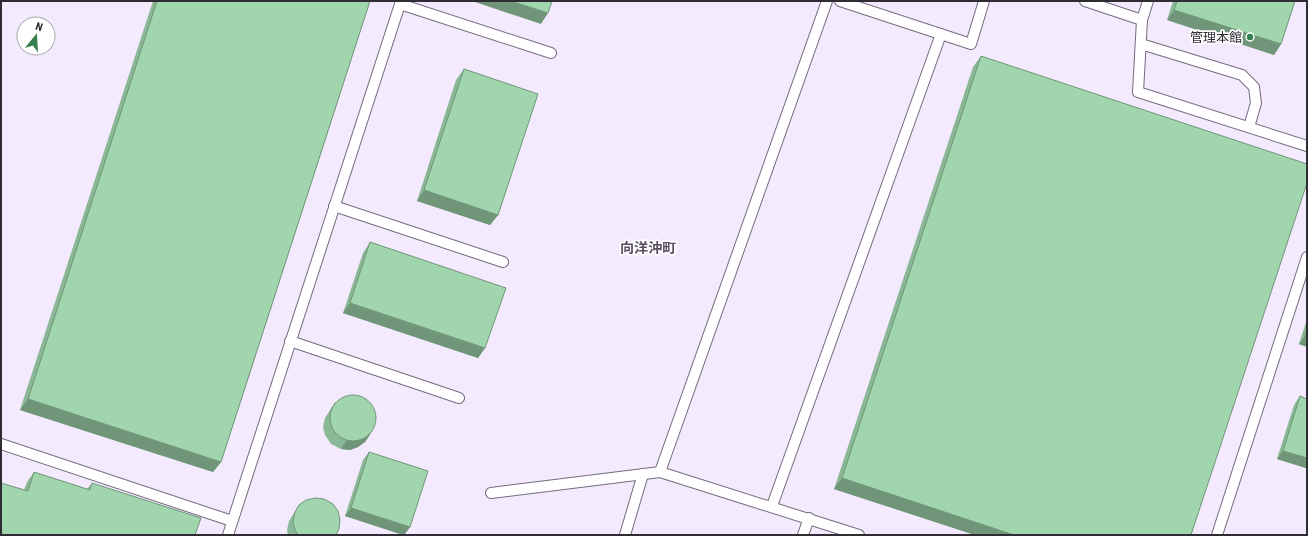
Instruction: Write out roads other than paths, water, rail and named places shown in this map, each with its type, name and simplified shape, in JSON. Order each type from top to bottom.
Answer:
[{"type":"lane","points":[[660,472],[826,1]]},
{"type":"lane","points":[[840,1],[971,44],[984,1]]},
{"type":"lane","points":[[1085,1],[1142,20]]},
{"type":"lane","points":[[1148,1],[1142,20],[1138,92],[1307,146]]},
{"type":"lane","points":[[228,535],[401,3],[551,54]]},
{"type":"lane","points":[[772,506],[941,34]]},
{"type":"lane","points":[[1141,44],[1242,75],[1254,87],[1256,103],[1249,127]]},
{"type":"lane","points":[[334,206],[503,262]]},
{"type":"lane","points":[[1217,535],[1307,257]]},
{"type":"lane","points":[[290,342],[459,398]]},
{"type":"lane","points":[[1,444],[232,521]]},
{"type":"lane","points":[[491,493],[660,472],[772,506],[859,535]]},
{"type":"lane","points":[[625,535],[643,474]]},
{"type":"lane","points":[[803,535],[809,518]]},
{"type":"place","name":"管理本館","points":[[1250,37]]},
{"type":"district","name":"向洋沖町","points":[[648,248]]}]
